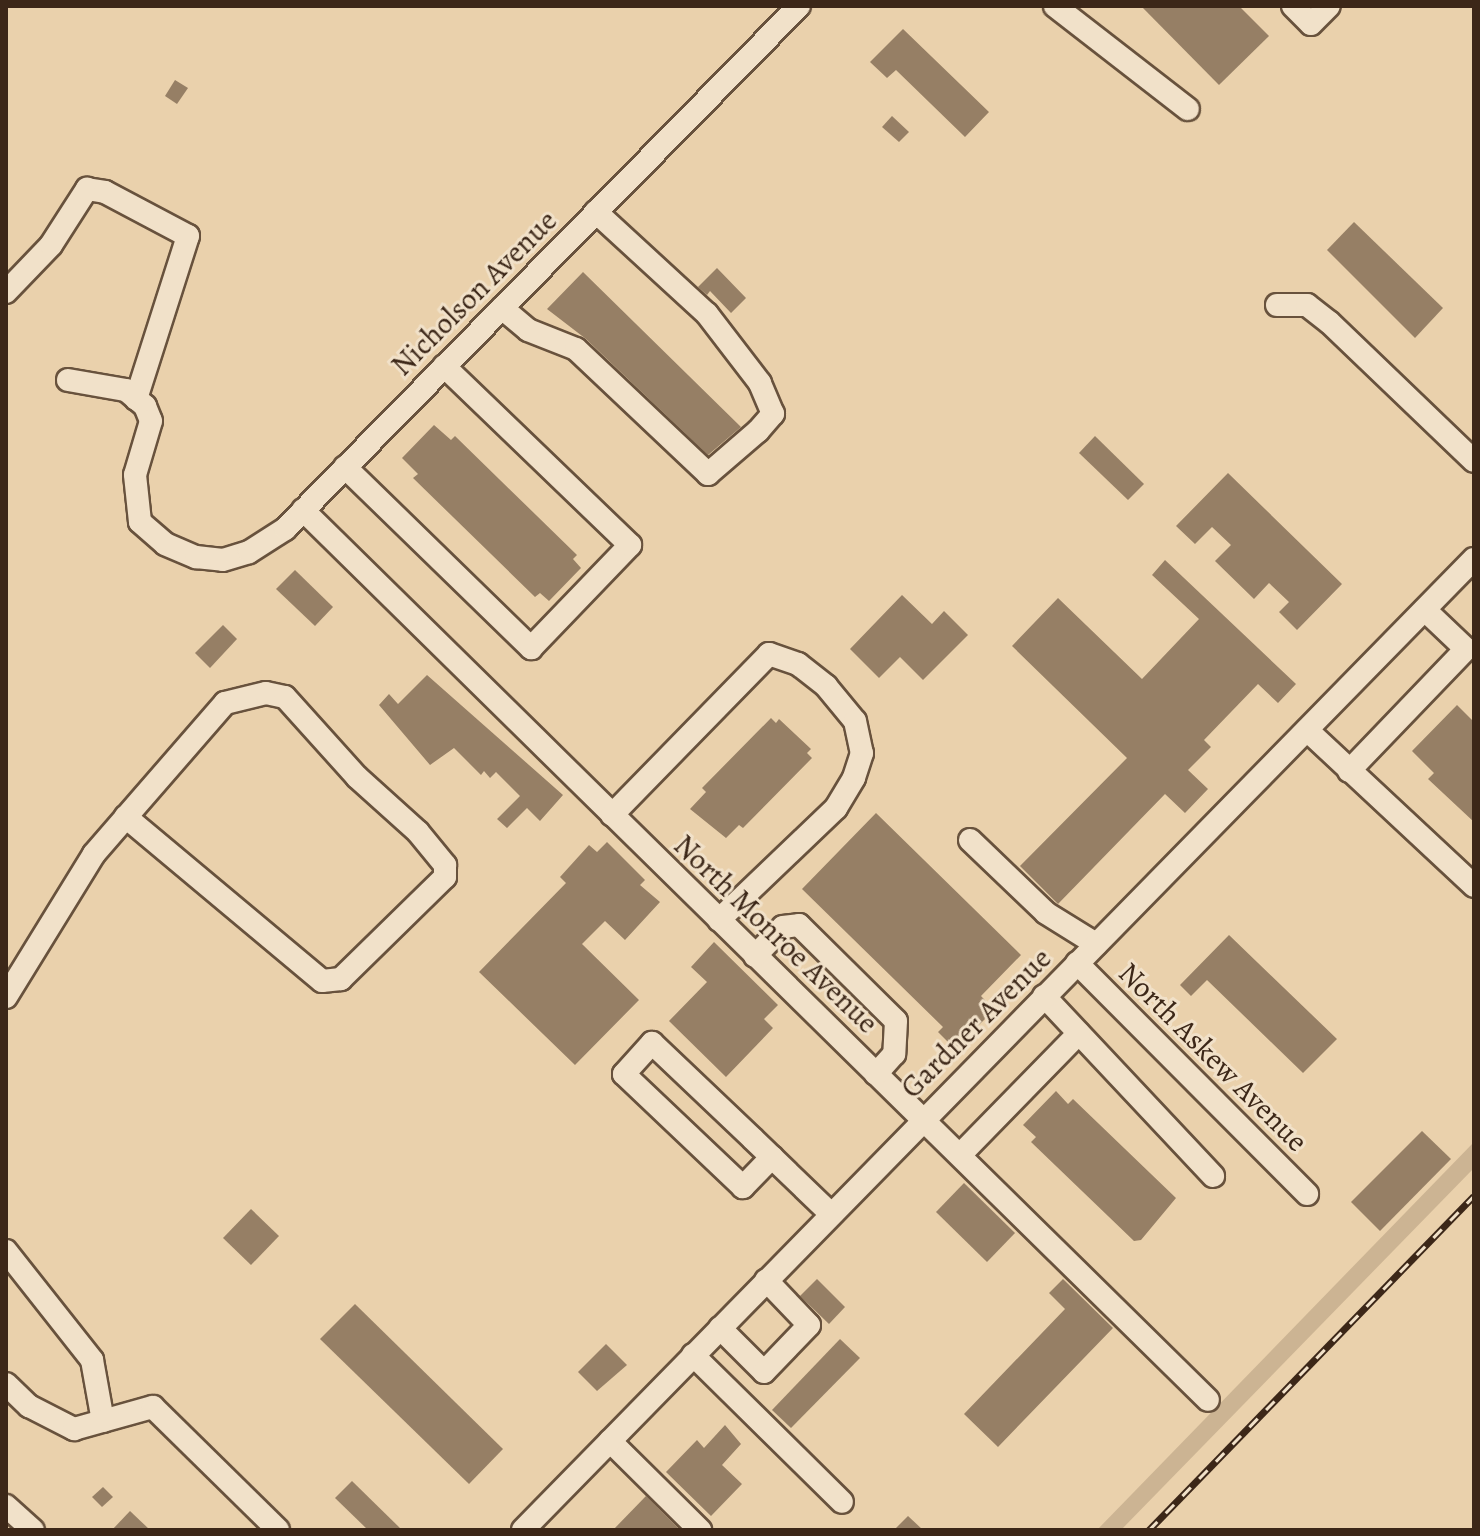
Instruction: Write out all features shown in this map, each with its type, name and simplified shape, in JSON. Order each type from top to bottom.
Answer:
[{"type":"street","name":"Nicholson Avenue","points":[[136,399],[151,421],[135,475],[140,522],[165,544],[196,557],[236,558],[274,538],[799,6]]},
{"type":"street","points":[[1293,6],[1311,24],[1329,6]]},
{"type":"street","points":[[1061,12],[1188,109]]},
{"type":"street","points":[[6,292],[51,245],[87,189],[105,192],[188,236],[136,399],[126,390],[68,380]]},
{"type":"street","points":[[502,308],[528,330],[576,349],[708,474],[758,431],[773,414],[760,383],[707,314],[596,212]]},
{"type":"street","points":[[1277,305],[1307,305],[1329,322],[1474,461]]},
{"type":"street","points":[[345,467],[531,648],[630,545],[444,366]]},
{"type":"street","name":"North Monroe Avenue","points":[[303,510],[1208,1400]]},
{"type":"street","name":"Gardner Avenue","points":[[523,1530],[1474,559]]},
{"type":"street","points":[[1349,771],[1470,654],[1425,610]]},
{"type":"street","points":[[612,815],[769,654],[798,664],[826,686],[855,721],[862,753],[854,778],[836,808],[719,920]]},
{"type":"street","points":[[6,997],[94,854],[126,817],[225,703],[266,693],[285,697],[357,777],[418,832],[445,865],[445,877],[341,979],[322,981],[126,817]]},
{"type":"street","points":[[1307,730],[1474,886]]},
{"type":"street","points":[[970,840],[1046,913],[1096,944]]},
{"type":"street","points":[[755,956],[783,927],[799,925],[896,1021],[894,1054],[876,1074]]},
{"type":"street","name":"North Askew Avenue","points":[[1077,963],[1307,1194]]},
{"type":"street","points":[[1044,996],[1213,1176]]},
{"type":"street","points":[[960,1155],[1079,1033]]},
{"type":"street","points":[[772,1157],[743,1187],[624,1074],[652,1043],[772,1157],[831,1214]]},
{"type":"street","points":[[6,1251],[92,1360],[103,1421]]},
{"type":"street","points":[[720,1328],[764,1372],[809,1325],[766,1280]]},
{"type":"street","points":[[693,1355],[842,1502]]},
{"type":"street","points":[[6,1384],[29,1406],[74,1429],[153,1407],[278,1530]]},
{"type":"street","points":[[610,1441],[700,1530]]},
{"type":"street","points":[[6,1506],[33,1530]]},
{"type":"shaded area","points":[[1474,1142],[1474,1168],[1121,1530],[1097,1530]]},
{"type":"building","points":[[1141,6],[1239,6],[1269,36],[1219,85]]},
{"type":"building","points":[[903,29],[989,112],[965,137],[896,70],[887,78],[870,62]]},
{"type":"building","points":[[175,80],[188,88],[177,104],[165,96]]},
{"type":"building","points":[[892,116],[909,132],[899,142],[882,127]]},
{"type":"building","points":[[1354,222],[1443,308],[1415,338],[1327,250]]},
{"type":"building","points":[[717,268],[746,298],[731,313],[710,291],[707,295],[698,287]]},
{"type":"building","points":[[583,272],[741,427],[708,455],[586,339],[547,309]]},
{"type":"building","points":[[434,425],[451,440],[455,436],[577,555],[573,559],[581,568],[549,601],[540,593],[535,597],[413,478],[418,474],[402,458]]},
{"type":"building","points":[[1095,436],[1144,484],[1128,500],[1079,453]]},
{"type":"building","points":[[1228,473],[1342,584],[1297,630],[1279,612],[1289,602],[1269,583],[1254,599],[1215,561],[1231,545],[1212,527],[1195,544],[1176,526]]},
{"type":"building","points":[[1165,560],[1296,684],[1278,703],[1258,684],[1204,740],[1211,747],[1188,770],[1208,789],[1185,813],[1165,794],[1058,904],[1020,866],[1127,758],[1012,646],[1058,598],[1142,679],[1199,619],[1152,575]]},
{"type":"building","points":[[295,570],[333,607],[315,626],[276,589]]},
{"type":"building","points":[[902,595],[932,624],[944,611],[968,635],[923,680],[900,657],[879,678],[850,649]]},
{"type":"building","points":[[223,625],[237,639],[210,668],[195,653]]},
{"type":"building","points":[[427,675],[563,795],[540,821],[527,808],[507,828],[497,819],[520,796],[496,772],[490,778],[484,771],[481,775],[454,748],[430,765],[379,705],[389,694],[398,704]]},
{"type":"building","points":[[1457,705],[1474,722],[1474,822],[1428,779],[1434,773],[1412,751]]},
{"type":"building","points":[[771,718],[776,723],[779,719],[811,749],[807,753],[812,758],[743,828],[739,825],[726,838],[690,809],[706,792],[702,788]]},
{"type":"building","points":[[876,813],[1021,955],[981,996],[994,1010],[955,1049],[938,1032],[943,1027],[802,889]]},
{"type":"building","points":[[607,842],[645,880],[640,885],[660,902],[625,940],[605,921],[582,944],[639,1000],[575,1065],[479,972],[566,883],[560,877],[589,845],[597,852]]},
{"type":"building","points":[[1229,935],[1337,1039],[1303,1073],[1207,980],[1191,996],[1180,985]]},
{"type":"building","points":[[714,942],[778,1005],[764,1019],[773,1028],[726,1077],[669,1021],[707,982],[691,967]]},
{"type":"building","points":[[1056,1091],[1068,1104],[1073,1099],[1176,1198],[1141,1240],[1134,1241],[1031,1142],[1036,1137],[1023,1125]]},
{"type":"building","points":[[1422,1131],[1451,1159],[1380,1231],[1351,1202]]},
{"type":"building","points":[[964,1183],[1015,1233],[987,1262],[936,1212]]},
{"type":"building","points":[[251,1209],[279,1236],[251,1265],[223,1238]]},
{"type":"building","points":[[817,1279],[845,1307],[829,1324],[800,1296]]},
{"type":"building","points":[[1063,1279],[1113,1328],[998,1447],[964,1414],[1065,1309],[1049,1293]]},
{"type":"building","points":[[355,1304],[503,1449],[469,1484],[320,1339]]},
{"type":"building","points":[[840,1339],[860,1358],[791,1428],[772,1410]]},
{"type":"building","points":[[606,1344],[627,1365],[597,1391],[578,1372]]},
{"type":"building","points":[[725,1425],[741,1444],[722,1465],[742,1484],[711,1516],[666,1472],[697,1440],[704,1448]]},
{"type":"building","points":[[352,1481],[402,1530],[368,1530],[335,1498]]},
{"type":"building","points":[[103,1487],[113,1497],[102,1507],[92,1497]]},
{"type":"building","points":[[646,1496],[680,1530],[613,1530]]},
{"type":"building","points":[[130,1511],[150,1530],[112,1530]]},
{"type":"building","points":[[908,1516],[923,1530],[894,1530]]},
{"type":"railway","points":[[1149,1530],[1474,1196]]}]
